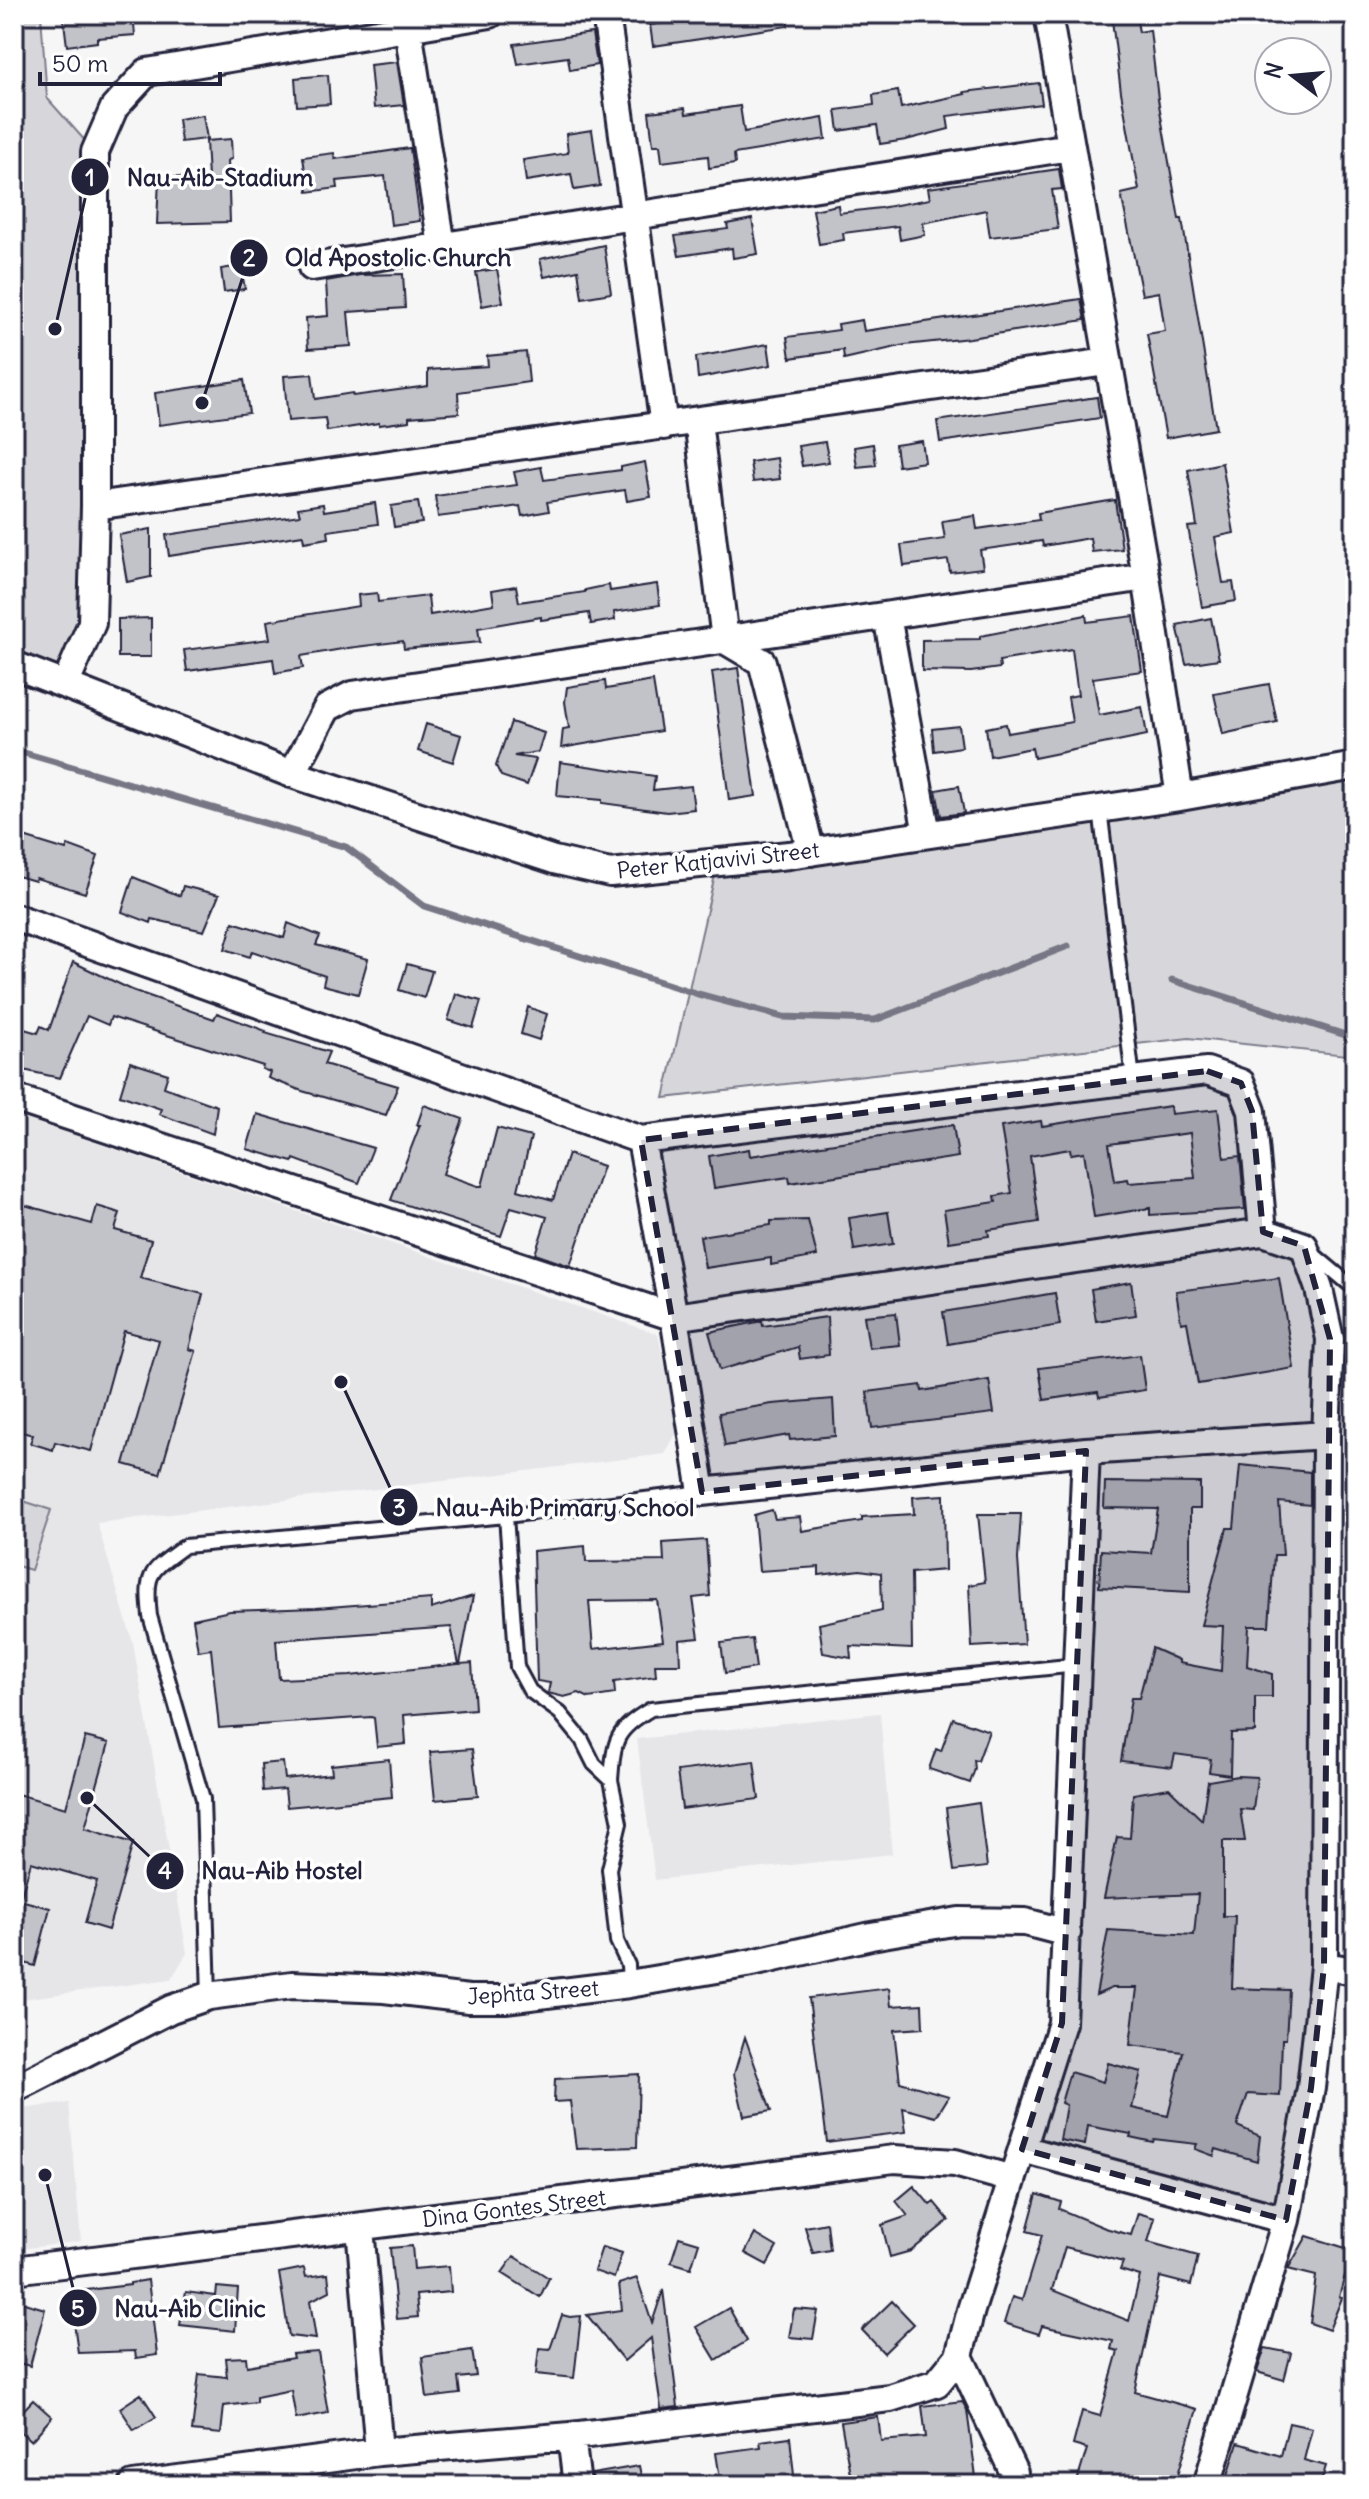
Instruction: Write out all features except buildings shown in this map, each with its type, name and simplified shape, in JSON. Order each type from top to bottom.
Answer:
[{"type":"street","points":[[66,683],[92,623],[95,152],[114,108],[147,72],[490,14]]},
{"type":"street","points":[[606,14],[664,426]]},
{"type":"street","points":[[1048,14],[1146,577],[1180,797]]},
{"type":"street","points":[[408,29],[442,246]]},
{"type":"street","points":[[312,267],[1070,147]]},
{"type":"street","points":[[95,506],[1107,362]]},
{"type":"street","points":[[698,421],[725,640]]},
{"type":"street","points":[[292,774],[327,708],[352,695],[1146,577]]},
{"type":"street","points":[[887,616],[927,834]]},
{"type":"street","points":[[725,640],[762,662],[811,852]]},
{"type":"street","name":"Peter Katjavivi Street","points":[[14,665],[292,774],[554,860],[610,873],[811,852],[1180,797],[1355,766]]},
{"type":"street","points":[[14,917],[641,1140],[1207,1071],[1241,1083],[1252,1111],[1263,1232]]},
{"type":"street","points":[[14,1098],[674,1317],[1263,1232],[1304,1246],[1319,1289],[1330,1339],[1326,1435],[1324,1966],[1311,2088],[1286,2220],[1207,2485]]},
{"type":"street","points":[[641,1140],[702,1492],[1086,1451],[1326,1435]]},
{"type":"street","points":[[133,2485],[379,2452],[571,2436],[890,2398],[937,2383],[959,2356],[1062,2023],[1086,1451]]},
{"type":"street","name":"Jephta Street","points":[[14,2089],[171,2009],[209,1996],[292,1985],[505,1999],[629,1984],[752,1963],[871,1936],[959,1921],[1025,1922],[1067,1933]]},
{"type":"street","points":[[1324,1966],[1355,1971]]},
{"type":"street","points":[[1022,2149],[1286,2220]]},
{"type":"street","name":"Dina Gontes Street","points":[[14,2270],[894,2159],[955,2163],[1012,2179]]},
{"type":"street","points":[[360,2227],[379,2452]]},
{"type":"street","points":[[959,2356],[1014,2473],[1015,2485]]},
{"type":"street","points":[[571,2436],[577,2485]]},
{"type":"lane","points":[[1100,809],[1133,1079]]},
{"type":"lane","points":[[1304,1246],[1355,1289]]},
{"type":"lane","points":[[209,1996],[203,1799],[150,1616],[146,1586],[153,1569],[185,1546],[506,1516],[702,1492]]},
{"type":"lane","points":[[506,1516],[517,1667],[530,1691],[560,1713],[582,1740],[594,1764],[611,1780]]},
{"type":"lane","points":[[629,1984],[628,1965],[617,1941],[609,1869],[620,1823],[611,1780],[614,1744],[629,1722],[651,1709],[1077,1665]]},
{"type":"highlighted area","points":[[1207,1071],[1241,1083],[1252,1111],[1263,1232],[1304,1246],[1330,1339],[1324,1966],[1311,2088],[1286,2220],[1022,2149],[1062,2023],[1086,1451],[702,1492],[641,1140]]},
{"type":"shaded area","points":[[14,14],[41,14],[47,98],[95,152],[92,623],[66,683],[14,665]]},
{"type":"shaded area","points":[[1355,766],[1355,1056],[1189,1038],[664,1098],[718,862]]},
{"type":"shaded area","points":[[14,1115],[658,1334],[678,1430],[665,1454],[97,1523],[133,1643],[187,1953],[171,1979],[14,2000]]},
{"type":"shaded area","points":[[14,1498],[51,1510],[31,1570],[14,1565]]},
{"type":"shaded area","points":[[880,1713],[892,1854],[655,1880],[637,1739]]},
{"type":"shaded area","points":[[69,2103],[81,2241],[14,2250],[14,2110]]},
{"type":"waterway","points":[[14,750],[346,847],[424,906],[698,994],[783,1017],[875,1020],[1068,946]]},
{"type":"waterway","points":[[1172,980],[1355,1038]]},
{"type":"place","name":"Nau-Aib-Stadium","points":[[55,329]]},
{"type":"place","name":"Old Apostolic Church","points":[[202,403]]},
{"type":"place","name":"Nau-Aib Primary School","points":[[341,1382]]},
{"type":"place","name":"Nau-Aib Hostel","points":[[87,1798]]},
{"type":"place","name":"Nau-Aib Clinic","points":[[45,2175]]}]
